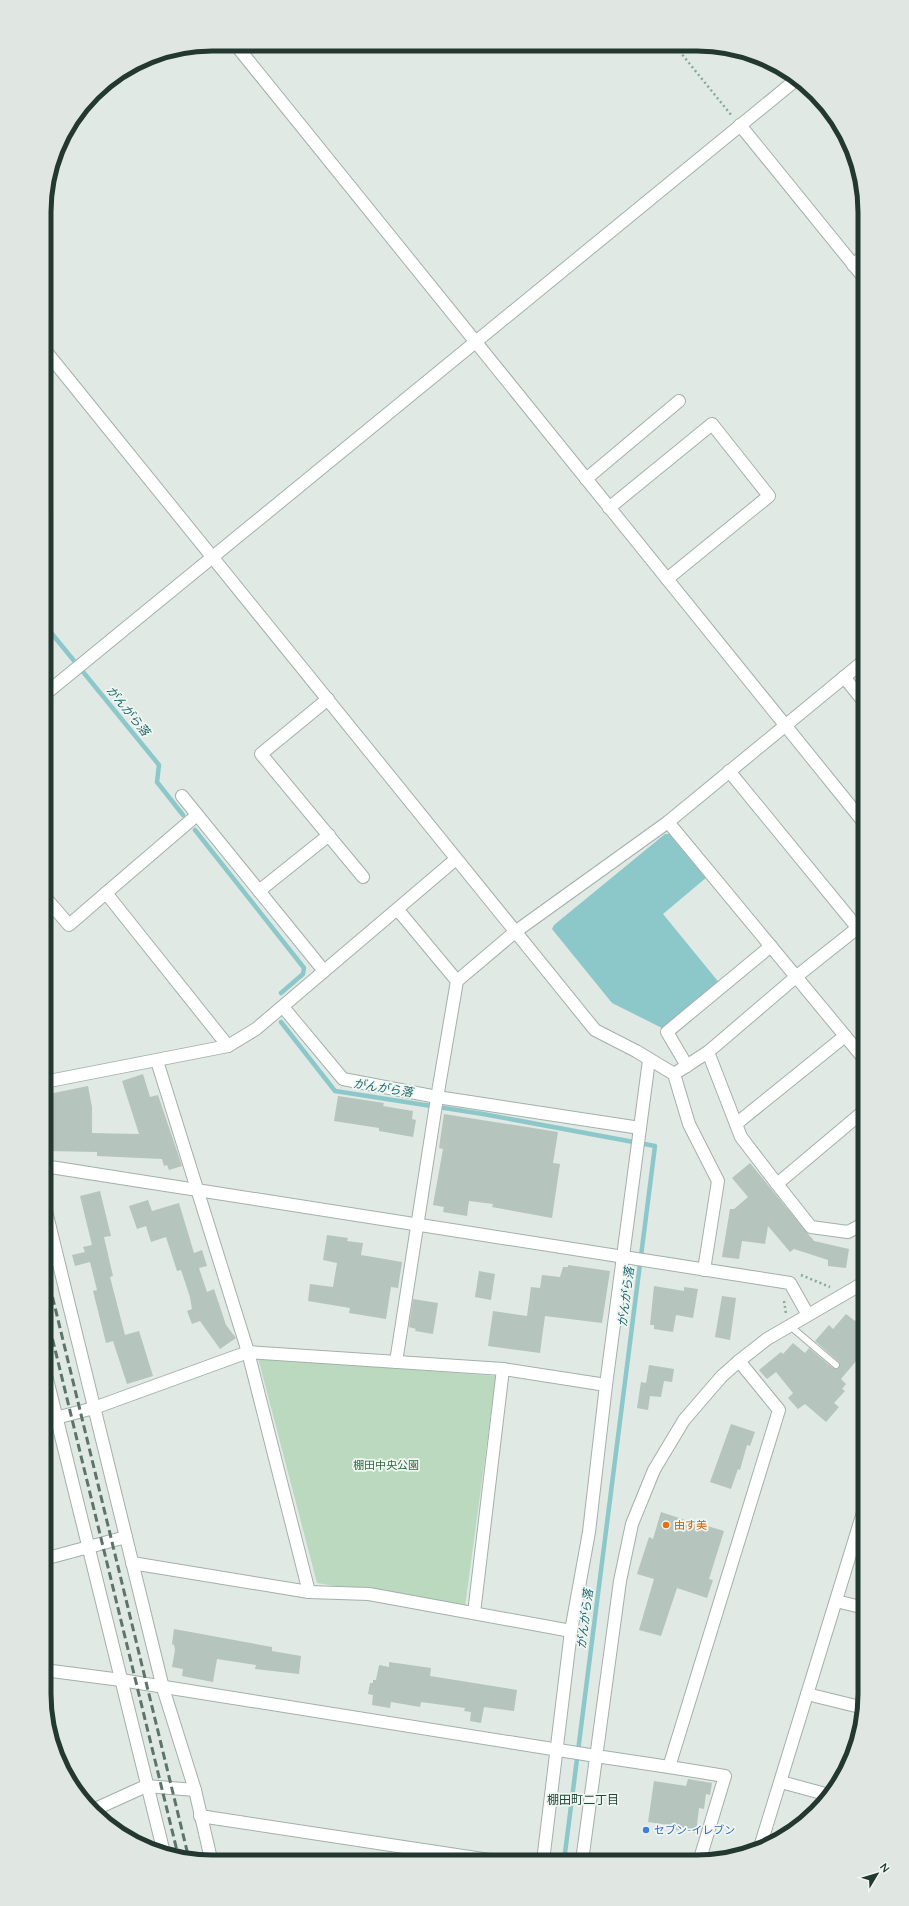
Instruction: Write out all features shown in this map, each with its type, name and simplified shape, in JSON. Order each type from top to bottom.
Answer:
[{"type":"street","points":[[241,51],[858,815]]},
{"type":"street","points":[[51,689],[793,82]]},
{"type":"street","points":[[740,125],[858,271]]},
{"type":"street","points":[[853,265],[858,261]]},
{"type":"street","points":[[51,358],[213,556],[594,1030],[636,1051],[674,1074],[689,1124],[718,1181],[704,1270]]},
{"type":"street","points":[[586,479],[679,401]]},
{"type":"street","points":[[609,508],[712,424],[769,496],[667,579]]},
{"type":"street","points":[[396,1362],[437,1097],[457,980],[515,932],[668,822],[784,725],[858,666]]},
{"type":"street","points":[[844,677],[858,694]]},
{"type":"street","points":[[328,699],[261,754],[364,877]]},
{"type":"street","points":[[729,771],[858,924]]},
{"type":"street","points":[[182,796],[324,971]]},
{"type":"street","points":[[51,904],[69,925],[197,815]]},
{"type":"street","points":[[668,822],[797,976],[858,1052]]},
{"type":"street","points":[[259,891],[329,835]]},
{"type":"street","points":[[51,1081],[228,1046],[256,1030],[456,859]]},
{"type":"street","points":[[106,892],[228,1046]]},
{"type":"street","points":[[398,910],[457,980]]},
{"type":"street","points":[[674,1074],[708,1052],[797,976],[858,932]]},
{"type":"street","points":[[687,1066],[667,1032],[771,946]]},
{"type":"street","points":[[283,1007],[343,1079],[437,1097],[640,1128]]},
{"type":"street","points":[[736,1124],[845,1036]]},
{"type":"street","points":[[708,1052],[741,1137],[811,1227],[848,1232],[858,1227]]},
{"type":"street","points":[[544,1855],[555,1749],[571,1631],[589,1532],[606,1385],[628,1258],[640,1128],[649,1060]]},
{"type":"street","points":[[157,1061],[248,1352],[308,1592]]},
{"type":"street","points":[[777,1184],[858,1116]]},
{"type":"street","points":[[51,1167],[790,1283],[806,1316]]},
{"type":"street","points":[[51,1232],[163,1688],[195,1790],[210,1855]]},
{"type":"street","points":[[583,1855],[620,1581],[632,1524],[654,1470],[684,1420],[722,1376],[789,1322],[806,1316],[858,1286]]},
{"type":"street","points":[[51,1420],[94,1408],[248,1352],[502,1370],[606,1385]]},
{"type":"street","points":[[669,1767],[779,1410],[739,1361]]},
{"type":"street","points":[[474,1614],[502,1370]]},
{"type":"street","points":[[51,1395],[146,1786],[162,1847]]},
{"type":"street","points":[[762,1841],[858,1533]]},
{"type":"street","points":[[51,1557],[126,1537]]},
{"type":"street","points":[[132,1563],[308,1592],[369,1594],[571,1631]]},
{"type":"street","points":[[836,1601],[858,1606]]},
{"type":"street","points":[[51,1671],[120,1680],[725,1776],[701,1855]]},
{"type":"street","points":[[807,1694],[858,1706]]},
{"type":"street","points":[[781,1782],[824,1794]]},
{"type":"street","points":[[98,1808],[146,1786],[195,1790]]},
{"type":"street","points":[[200,1816],[457,1855]]},
{"type":"lane","points":[[789,1322],[836,1364]]},
{"type":"path","points":[[679,51],[740,125]]},
{"type":"path","points":[[785,1309],[789,1322]]},
{"type":"green space","name":"棚田中央公園","points":[[258,1358],[496,1376],[465,1607],[317,1583]]},
{"type":"water","points":[[665,834],[672,834],[707,877],[663,914],[721,985],[666,1030],[612,1003],[552,929],[554,925]]},
{"type":"building","points":[[143,1074],[150,1097],[158,1095],[182,1166],[169,1170],[167,1165],[164,1166],[162,1159],[97,1156],[97,1152],[51,1151],[51,1094],[88,1086],[92,1107],[92,1133],[139,1134],[122,1081]]},
{"type":"building","points":[[338,1096],[384,1103],[383,1106],[413,1111],[412,1119],[416,1120],[413,1137],[379,1131],[379,1128],[334,1121]]},
{"type":"building","points":[[444,1114],[558,1132],[553,1163],[560,1164],[552,1218],[492,1207],[493,1204],[469,1201],[467,1216],[443,1212],[444,1207],[433,1205],[443,1149],[439,1148]]},
{"type":"building","points":[[750,1163],[814,1241],[849,1249],[846,1268],[828,1266],[828,1260],[794,1249],[790,1252],[768,1226],[765,1244],[742,1241],[739,1259],[722,1257],[730,1209],[734,1209],[748,1197],[732,1178]]},
{"type":"building","points":[[100,1191],[111,1236],[104,1237],[113,1276],[110,1277],[125,1335],[139,1331],[153,1376],[127,1384],[113,1341],[106,1343],[93,1291],[97,1290],[90,1262],[75,1266],[72,1255],[85,1252],[83,1247],[92,1245],[80,1196]]},
{"type":"building","points":[[148,1200],[152,1211],[179,1203],[194,1253],[202,1250],[207,1266],[199,1268],[207,1292],[214,1289],[226,1325],[236,1338],[220,1349],[200,1321],[192,1324],[187,1311],[192,1309],[190,1297],[181,1270],[177,1271],[166,1237],[151,1242],[146,1226],[137,1229],[129,1206]]},
{"type":"building","points":[[327,1235],[348,1238],[347,1241],[363,1243],[361,1255],[402,1262],[398,1288],[391,1287],[386,1319],[349,1313],[350,1308],[308,1301],[310,1284],[333,1287],[337,1263],[323,1260]]},
{"type":"building","points":[[568,1265],[610,1271],[602,1323],[545,1316],[540,1353],[488,1346],[493,1311],[527,1316],[531,1287],[540,1288],[542,1275],[560,1277],[563,1267],[568,1267]]},
{"type":"building","points":[[479,1271],[495,1274],[491,1300],[475,1297]]},
{"type":"building","points":[[654,1286],[684,1291],[684,1287],[698,1289],[693,1318],[676,1315],[673,1332],[654,1329],[654,1325],[650,1325]]},
{"type":"building","points":[[722,1296],[736,1298],[730,1340],[715,1337]]},
{"type":"building","points":[[413,1299],[438,1303],[433,1334],[415,1331],[416,1329],[409,1327]]},
{"type":"building","points":[[846,1314],[855,1321],[858,1317],[858,1357],[841,1379],[846,1384],[842,1389],[845,1391],[834,1403],[839,1407],[826,1422],[805,1404],[798,1409],[788,1398],[793,1393],[776,1372],[767,1379],[759,1370],[781,1352],[783,1354],[793,1343],[805,1353],[809,1348],[833,1368],[838,1369],[840,1365],[839,1362],[815,1341],[829,1325],[833,1329]]},
{"type":"building","points":[[649,1365],[674,1369],[672,1382],[664,1381],[661,1397],[650,1396],[648,1410],[637,1408],[641,1382],[646,1383]]},
{"type":"building","points":[[731,1424],[755,1432],[750,1446],[747,1445],[740,1470],[738,1469],[731,1489],[710,1482]]},
{"type":"building","points":[[661,1512],[703,1526],[704,1525],[724,1531],[709,1579],[713,1580],[707,1598],[677,1588],[661,1636],[639,1630],[654,1579],[637,1574],[649,1537],[653,1539]]},
{"type":"building","points":[[174,1629],[272,1647],[272,1651],[301,1656],[299,1674],[255,1669],[256,1665],[217,1659],[213,1682],[182,1676],[183,1669],[172,1667],[175,1650],[174,1645],[172,1644]]},
{"type":"building","points":[[389,1662],[431,1668],[430,1676],[517,1690],[514,1711],[484,1707],[481,1723],[470,1721],[471,1712],[464,1711],[465,1708],[421,1702],[420,1707],[391,1702],[390,1708],[372,1705],[373,1695],[368,1694],[370,1683],[373,1683],[373,1680],[376,1680],[379,1665],[389,1667]]},
{"type":"building","points":[[688,1779],[712,1783],[710,1795],[706,1794],[704,1809],[699,1808],[696,1833],[676,1830],[676,1826],[648,1822],[654,1781],[686,1786]]},
{"type":"waterway","name":"がんがら落","points":[[51,633],[159,765],[157,782],[183,815]]},
{"type":"waterway","name":"がんがら落","points":[[195,830],[304,968],[303,974],[281,993]]},
{"type":"waterway","name":"がんがら落","points":[[281,1022],[335,1091],[483,1114],[655,1146],[565,1855]]},
{"type":"railway","points":[[51,1291],[188,1853]]},
{"type":"railway","points":[[51,1333],[177,1851]]},
{"type":"place","name":"由す美","points":[[666,1525]]},
{"type":"place","name":"セブン-イレブン","points":[[646,1830]]},
{"type":"district","name":"棚田町二丁目","points":[[583,1800]]}]
